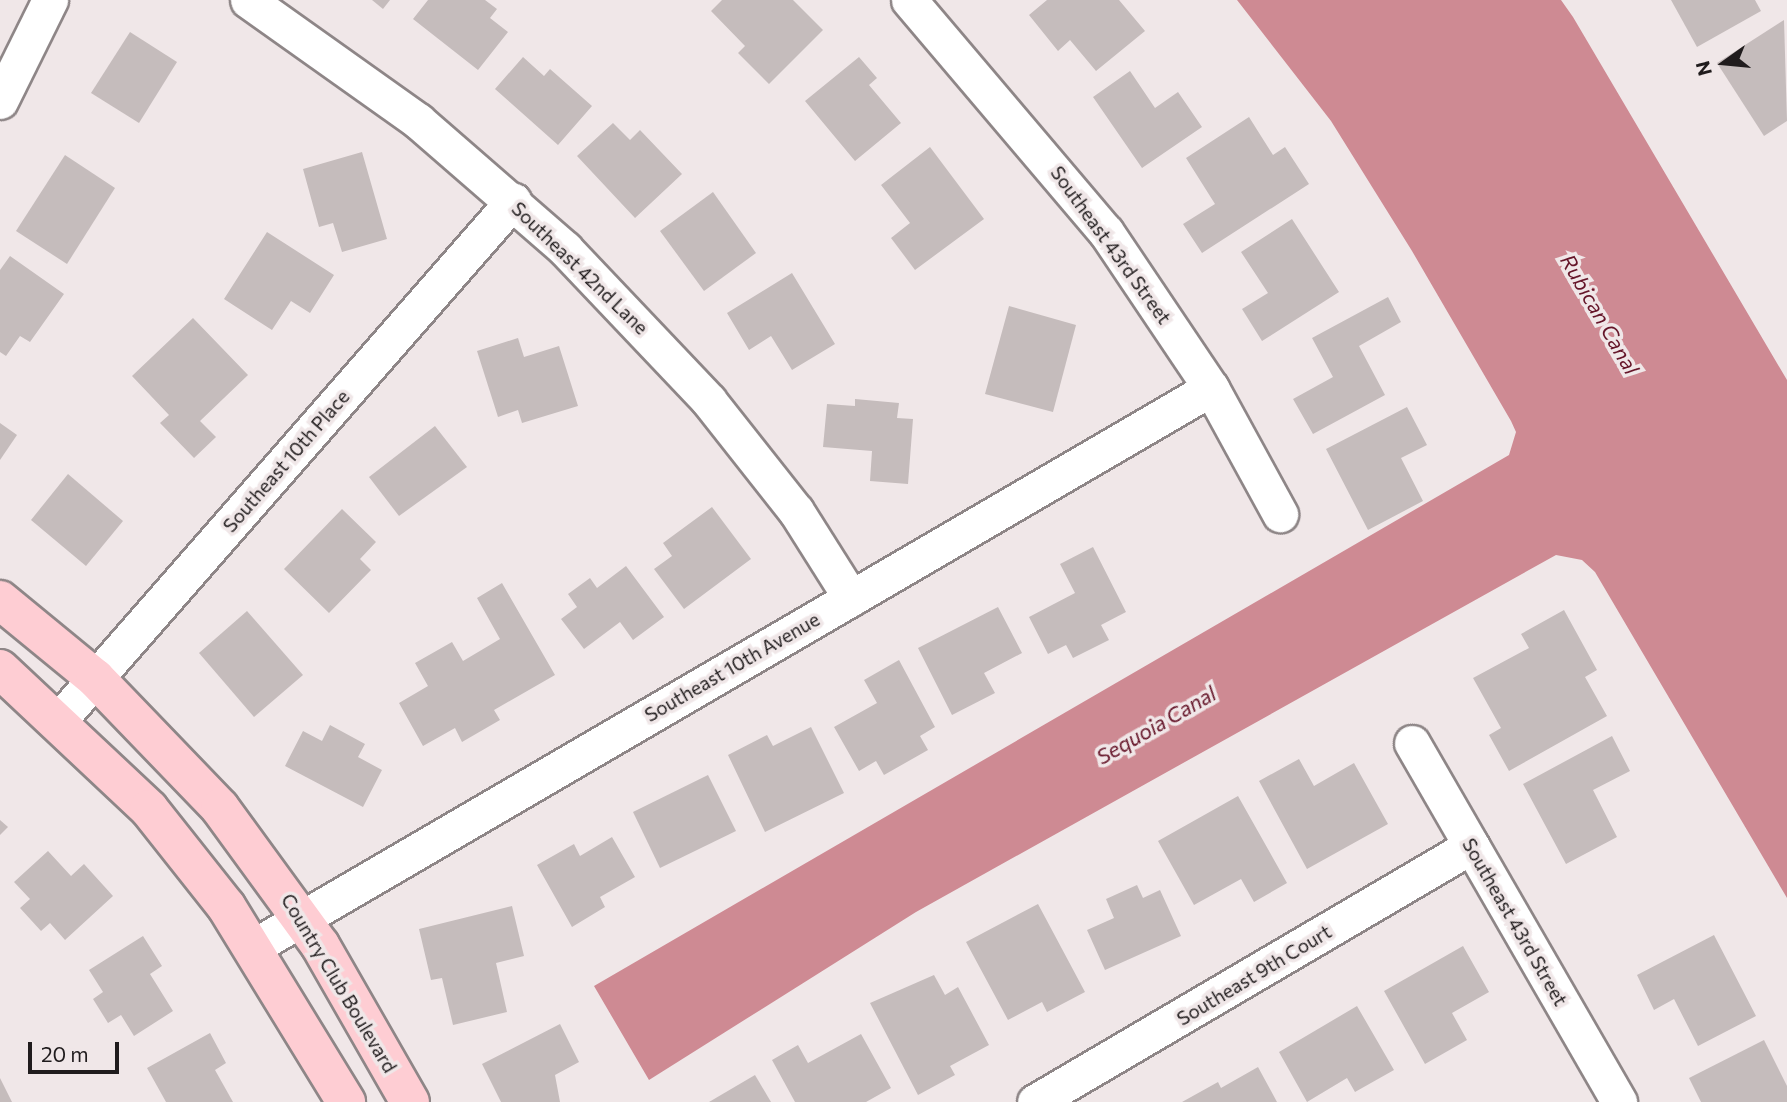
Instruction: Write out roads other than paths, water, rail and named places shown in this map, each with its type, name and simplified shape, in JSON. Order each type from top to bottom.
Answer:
[{"type":"main road","name":"Country Club Boulevard","points":[[0,600],[96,678],[220,808],[302,918],[410,1102]]},
{"type":"main road","points":[[0,669],[59,720],[149,809],[253,947],[345,1102]]},
{"type":"street","points":[[0,101],[50,0]]},
{"type":"street","name":"Southeast 42nd Lane","points":[[248,0],[407,112],[513,201],[709,401],[796,510],[850,598]]},
{"type":"street","name":"Southeast 43rd Street","points":[[909,0],[1107,232],[1211,388],[1280,514]]},
{"type":"street","name":"Southeast 10th Place","points":[[59,720],[513,201]]},
{"type":"street","name":"Southeast 10th Avenue","points":[[253,947],[1211,388]]},
{"type":"street","name":"Southeast 43rd Street","points":[[1412,743],[1619,1102]]},
{"type":"street","name":"Southeast 9th Court","points":[[1035,1102],[1471,846]]},
{"type":"water","points":[[1237,0],[1561,0],[1573,17],[1787,380],[1787,898],[1595,572],[1582,560],[1556,555],[916,912],[649,1080],[594,986],[1509,455],[1516,432],[1511,421],[1412,251],[1331,121]]},
{"type":"water label","name":"Rubican Canal","points":[[1600,314]]},
{"type":"water label","name":"Sequoia Canal","points":[[1156,725]]}]
